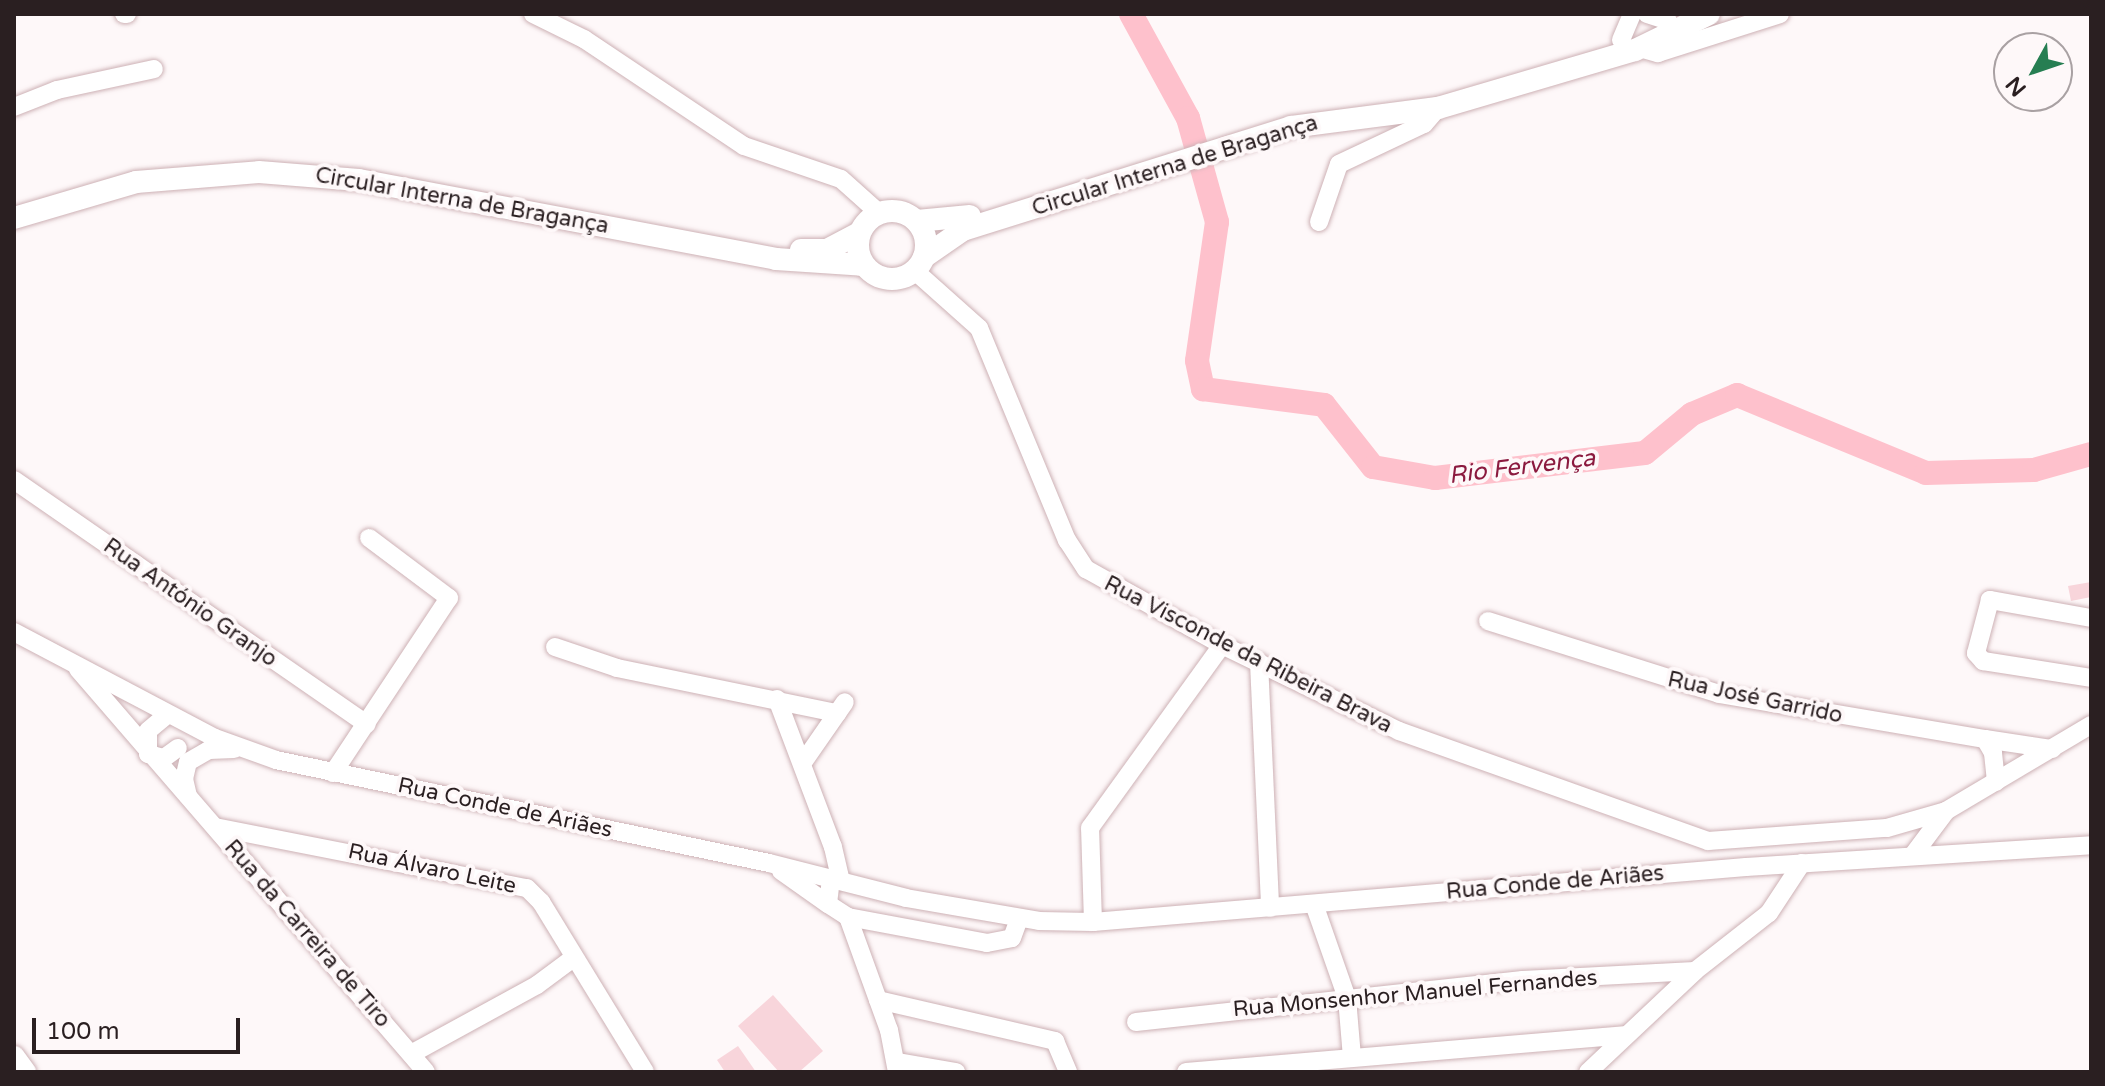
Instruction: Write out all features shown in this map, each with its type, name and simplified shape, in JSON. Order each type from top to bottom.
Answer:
[{"type":"main road","name":"Circular Interna de Bragança","points":[[1264,131],[1438,108],[1631,44],[1709,14]]},
{"type":"main road","name":"Circular Interna de Bragança","points":[[917,221],[950,221],[1117,176],[1316,112],[1433,98],[1631,44],[1665,16]]},
{"type":"main road","name":"Circular Interna de Bragança","points":[[14,209],[133,175],[265,164],[403,179],[753,244],[827,250],[859,233]]},
{"type":"main road","name":"Circular Interna de Bragança","points":[[14,218],[136,182],[259,172],[375,183],[776,259],[864,265]]},
{"type":"main road","name":"Circular Interna de Bragança","points":[[920,264],[963,230],[1117,176]]},
{"type":"main road","points":[[903,212],[917,221],[926,238],[920,264],[883,279],[864,265],[859,233],[879,213],[903,212]]},
{"type":"main road","points":[[14,1057],[25,1072]]},
{"type":"street","points":[[533,14],[584,39],[744,146],[841,179],[879,213]]},
{"type":"street","points":[[1632,14],[1631,44],[1658,53],[1780,14]]},
{"type":"street","points":[[14,107],[57,90],[154,69]]},
{"type":"street","points":[[1319,222],[1339,164],[1424,124],[1438,108]]},
{"type":"street","name":"Rua Visconde da Ribeira Brava","points":[[920,264],[979,328],[1067,540],[1086,569],[1222,645],[1399,731],[1708,841],[1887,828],[1946,811],[2091,725]]},
{"type":"street","name":"Rua António Granjo","points":[[14,480],[367,724]]},
{"type":"street","points":[[333,773],[449,598],[369,538]]},
{"type":"street","points":[[2091,618],[1990,600],[1976,653],[1983,661],[2091,678]]},
{"type":"street","name":"Rua José Garrido","points":[[1488,621],[1719,694],[2052,749]]},
{"type":"street","name":"Rua Conde de Ariães","points":[[14,632],[243,750],[333,773],[769,863],[870,889],[1019,919],[1093,922],[1746,867],[2091,845]]},
{"type":"street","points":[[1093,922],[1090,828],[1222,645]]},
{"type":"street","points":[[555,647],[617,668],[777,699],[841,707],[802,764]]},
{"type":"street","name":"Rua da Carreira de Tiro","points":[[72,662],[148,754],[186,788],[215,827],[426,1072]]},
{"type":"street","points":[[1259,662],[1270,908]]},
{"type":"street","points":[[777,699],[802,764],[898,1067],[956,1072]]},
{"type":"street","points":[[178,748],[164,758],[148,754],[148,731],[174,717],[186,788]]},
{"type":"street","points":[[1985,739],[1993,753],[1996,782]]},
{"type":"street","points":[[186,788],[188,762],[200,753],[243,750]]},
{"type":"street","points":[[1913,855],[1946,811]]},
{"type":"street","name":"Rua Álvaro Leite","points":[[215,827],[527,888],[541,902],[572,959],[645,1072]]},
{"type":"street","points":[[1887,828],[1887,857]]},
{"type":"street","points":[[1745,839],[1746,867]]},
{"type":"street","points":[[1708,841],[1714,870]]},
{"type":"street","points":[[769,863],[828,904],[850,912],[987,943],[1012,938],[1019,919]]},
{"type":"street","points":[[1588,1072],[1695,971],[1769,913],[1802,863]]},
{"type":"street","points":[[828,904],[840,881]]},
{"type":"street","points":[[850,912],[870,889]]},
{"type":"street","points":[[1314,904],[1347,998],[1352,1057]]},
{"type":"street","points":[[411,1054],[537,985],[572,959]]},
{"type":"street","name":"Rua Monsenhor Manuel Fernandes","points":[[1136,1022],[1523,980],[1695,971]]},
{"type":"street","points":[[878,1000],[1055,1041],[1068,1072]]},
{"type":"street","points":[[1186,1072],[1624,1035]]},
{"type":"shaded area","points":[[2091,582],[2091,597],[2071,601],[2068,586]]},
{"type":"shaded area","points":[[773,995],[823,1051],[799,1072],[779,1072],[738,1026]]},
{"type":"shaded area","points":[[738,1046],[756,1072],[725,1072],[717,1060]]},
{"type":"waterway","name":"Rio Fervença","points":[[1131,14],[1188,118],[1217,222],[1197,361],[1203,389],[1324,405],[1373,467],[1435,478],[1645,453],[1692,414],[1737,395],[1926,473],[2034,470],[2091,454]]}]
